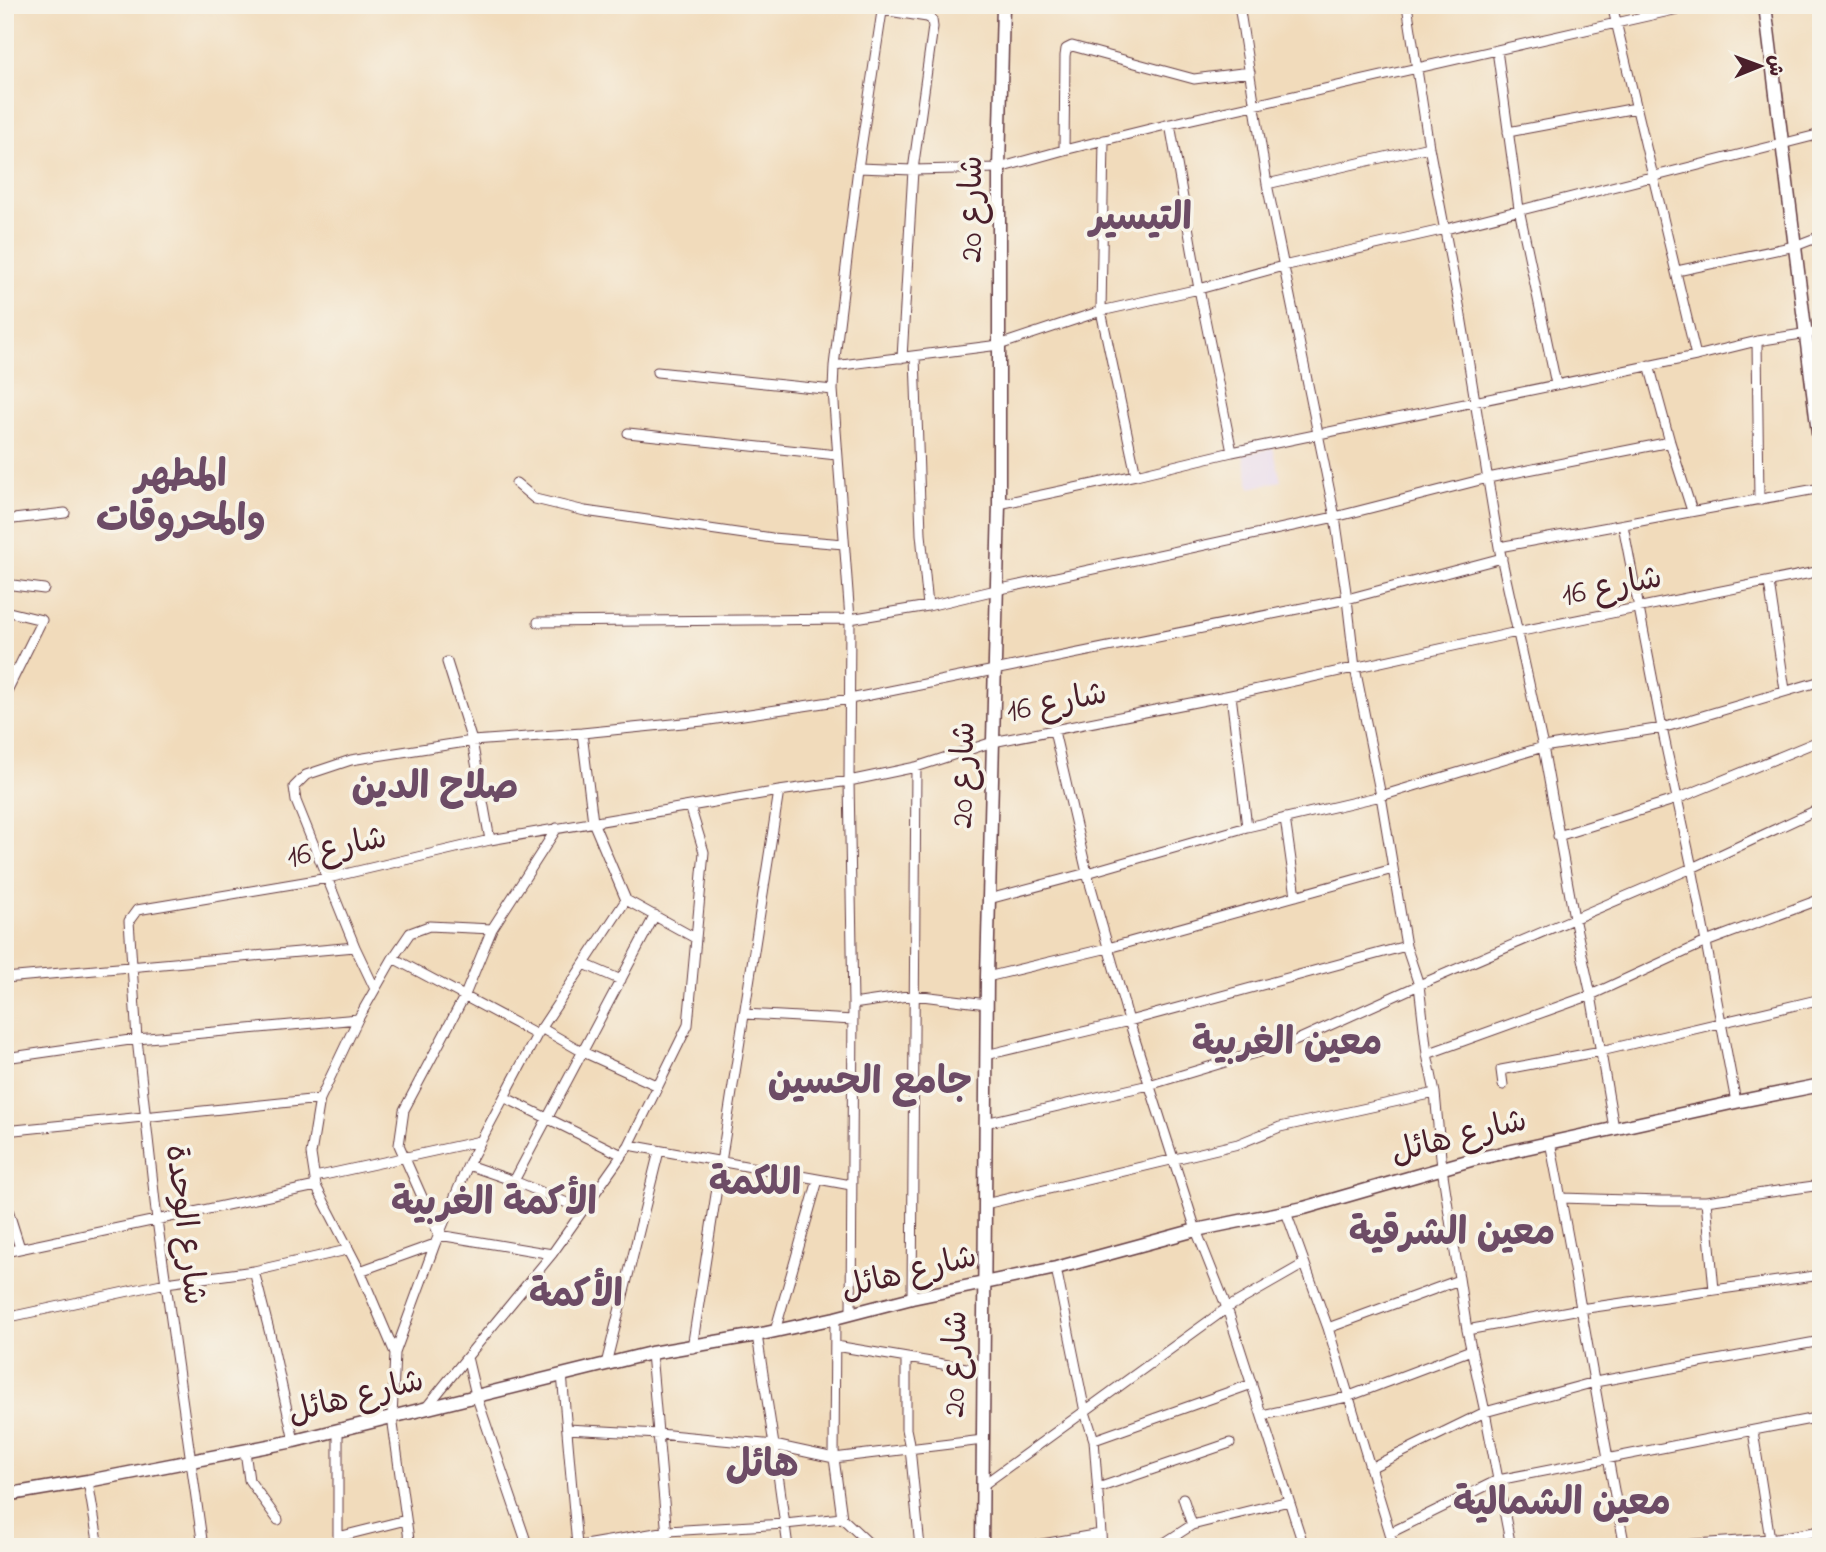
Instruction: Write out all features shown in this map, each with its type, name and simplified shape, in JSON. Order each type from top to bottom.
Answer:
[{"type":"street","name":"شارع 20","points":[[982,1547],[987,977],[999,504],[999,168],[1003,5]]},
{"type":"street","points":[[1239,5],[1267,184],[1335,517],[1355,668],[1381,796],[1406,946],[1419,985],[1427,1054],[1435,1093],[1442,1168],[1471,1350],[1511,1547]]},
{"type":"street","points":[[1407,5],[1499,547],[1543,747],[1614,1128]]},
{"type":"street","points":[[1612,5],[1696,356]]},
{"type":"street","points":[[858,168],[999,168],[1170,124],[1696,5]]},
{"type":"street","points":[[1765,5],[1821,457]]},
{"type":"street","points":[[851,1314],[853,1004],[849,781],[850,620],[833,390],[858,168],[883,8],[927,17],[932,20],[933,27],[913,170],[902,358]]},
{"type":"street","points":[[1064,150],[1065,56],[1066,49],[1072,46],[1194,79],[1250,72]]},
{"type":"street","points":[[1497,50],[1519,209],[1556,384]]},
{"type":"street","points":[[1508,132],[1636,108]]},
{"type":"street","points":[[1170,124],[1199,289],[1232,452]]},
{"type":"street","points":[[834,366],[999,345],[1101,312],[1283,266],[1446,229],[1821,134]]},
{"type":"street","points":[[1104,140],[1101,312],[1136,475]]},
{"type":"street","points":[[1267,184],[1429,147]]},
{"type":"street","points":[[1677,271],[1795,246],[1821,236]]},
{"type":"street","points":[[999,504],[1319,433],[1696,356],[1757,341],[1821,331]]},
{"type":"street","points":[[1757,341],[1759,500]]},
{"type":"street","points":[[915,356],[921,534],[928,606]]},
{"type":"street","points":[[1650,365],[1692,511]]},
{"type":"street","points":[[657,372],[833,390]]},
{"type":"street","points":[[628,433],[836,455]]},
{"type":"street","points":[[538,622],[850,620],[928,606],[1335,517],[1488,478],[1670,442]]},
{"type":"street","points":[[516,483],[535,499],[585,510],[772,538],[844,544]]},
{"type":"street","points":[[1499,547],[1821,488]]},
{"type":"street","points":[[5,520],[65,513]]},
{"type":"street","points":[[1623,525],[1736,1102]]},
{"type":"street","points":[[375,989],[355,947],[296,801],[294,787],[306,775],[351,760],[472,741],[703,721],[849,699],[1347,598],[1502,558]]},
{"type":"street","name":"شارع 16","points":[[137,910],[328,877],[557,828],[849,781],[916,767],[993,742],[1231,695],[1517,632],[1821,572]]},
{"type":"street","points":[[1769,583],[1785,690]]},
{"type":"street","points":[[5,584],[44,589]]},
{"type":"street","points":[[5,611],[42,620],[5,695]]},
{"type":"street","points":[[447,662],[472,741],[491,840]]},
{"type":"street","points":[[5,668],[16,673]]},
{"type":"street","points":[[989,899],[1247,827],[1381,796],[1543,747],[1662,728],[1821,681]]},
{"type":"street","points":[[1231,695],[1247,827]]},
{"type":"street","points":[[1054,731],[1087,873],[1129,1021],[1196,1230],[1227,1308],[1304,1547]]},
{"type":"street","points":[[582,733],[593,822],[626,900],[695,938]]},
{"type":"street","points":[[1558,836],[1677,799],[1821,740]]},
{"type":"street","points":[[912,1298],[916,767]]},
{"type":"street","points":[[692,1348],[779,791]]},
{"type":"street","points":[[425,1409],[552,1254],[629,1146],[688,1025],[704,852],[691,806]]},
{"type":"street","points":[[985,1123],[1149,1085],[1296,1041],[1692,868],[1821,808]]},
{"type":"street","points":[[1285,818],[1296,896]]},
{"type":"street","points":[[437,1240],[400,1145],[404,1110],[465,995],[492,929],[557,828]]},
{"type":"street","points":[[987,977],[1394,869]]},
{"type":"street","points":[[1427,1054],[1591,995],[1706,942],[1821,899]]},
{"type":"street","points":[[410,1547],[392,1417],[395,1353],[437,1240],[480,1141],[539,1032],[626,900]]},
{"type":"street","name":"شارع الوحدة","points":[[137,910],[129,921],[137,1038],[157,1220],[203,1547]]},
{"type":"street","points":[[514,1181],[655,915]]},
{"type":"street","points":[[395,1353],[360,1271],[347,1250],[315,1182],[311,1154],[320,1099],[358,1019],[410,933],[429,926],[492,929]]},
{"type":"street","points":[[986,1055],[1129,1021],[1406,946]]},
{"type":"street","points":[[5,978],[355,947]]},
{"type":"street","points":[[393,958],[539,1032],[658,1086]]},
{"type":"street","points":[[584,964],[621,980]]},
{"type":"street","points":[[853,1004],[914,995],[987,1004]]},
{"type":"street","points":[[1503,1084],[1501,1070],[1601,1051],[1821,999]]},
{"type":"street","points":[[744,1014],[853,1020]]},
{"type":"street","points":[[5,1058],[137,1038],[358,1019]]},
{"type":"street","name":"شارع هائل","points":[[5,1495],[88,1482],[294,1441],[651,1353],[757,1335],[912,1298],[1056,1268],[1196,1230],[1286,1212],[1442,1168],[1550,1142],[1821,1085]]},
{"type":"street","points":[[985,1204],[1238,1144],[1280,1126],[1435,1093]]},
{"type":"street","points":[[504,1097],[622,1155]]},
{"type":"street","points":[[5,1131],[320,1099]]},
{"type":"street","points":[[5,1252],[157,1220],[315,1182],[404,1156],[480,1141]]},
{"type":"street","points":[[1550,1142],[1625,1547]]},
{"type":"street","points":[[629,1146],[851,1185]]},
{"type":"street","points":[[606,1364],[659,1151]]},
{"type":"street","points":[[468,1165],[584,1210]]},
{"type":"street","points":[[775,1331],[817,1180]]},
{"type":"street","points":[[1561,1198],[1706,1201],[1821,1185]]},
{"type":"street","points":[[5,1200],[20,1248]]},
{"type":"street","points":[[1706,1201],[1714,1290]]},
{"type":"street","points":[[1286,1212],[1328,1328],[1393,1547]]},
{"type":"street","points":[[360,1271],[437,1240],[552,1254]]},
{"type":"street","points":[[5,1318],[166,1283],[254,1271],[347,1250]]},
{"type":"street","points":[[983,1485],[1227,1308],[1304,1264]]},
{"type":"street","points":[[1056,1268],[1085,1412],[1094,1440],[1102,1547]]},
{"type":"street","points":[[254,1271],[294,1441]]},
{"type":"street","points":[[1468,1330],[1580,1309],[1821,1275]]},
{"type":"street","points":[[1328,1328],[1460,1280]]},
{"type":"street","points":[[835,1318],[834,1458],[842,1518],[873,1547]]},
{"type":"street","points":[[757,1335],[788,1547]]},
{"type":"street","points":[[1370,1468],[1485,1412],[1595,1382],[1821,1341]]},
{"type":"street","points":[[836,1346],[984,1371]]},
{"type":"street","points":[[1262,1415],[1347,1396],[1471,1350]]},
{"type":"street","points":[[651,1353],[668,1547]]},
{"type":"street","points":[[467,1357],[476,1395],[528,1547]]},
{"type":"street","points":[[906,1358],[906,1429],[920,1547]]},
{"type":"street","points":[[562,1374],[575,1546],[668,1531],[842,1518]]},
{"type":"street","points":[[1094,1440],[1252,1384]]},
{"type":"street","points":[[1390,1533],[1498,1480],[1821,1417]]},
{"type":"street","points":[[567,1429],[774,1444],[834,1458],[983,1440]]},
{"type":"street","points":[[338,1430],[338,1542],[405,1520]]},
{"type":"street","points":[[1753,1431],[1770,1539]]},
{"type":"street","points":[[1098,1488],[1230,1443]]},
{"type":"street","points":[[244,1451],[249,1480],[278,1520]]},
{"type":"street","points":[[88,1482],[99,1547]]},
{"type":"street","points":[[1183,1497],[1192,1525]]},
{"type":"street","points":[[1158,1547],[1192,1525],[1289,1501]]},
{"type":"street","points":[[1650,1547],[1770,1539],[1821,1531]]},
{"type":"street","points":[[1025,1547],[1100,1534]]},
{"type":"shaded area","points":[[1273,448],[1281,481],[1250,488],[1243,455]]},
{"type":"district","name":"التيسير","points":[[1141,220]]},
{"type":"district","name":"المطهر والمحروقات","points":[[181,499]]},
{"type":"district","name":"صلاح الدين","points":[[435,789]]},
{"type":"district","name":"معين الغربية","points":[[1287,1045]]},
{"type":"district","name":"جامع الحسين","points":[[870,1084]]},
{"type":"district","name":"اللكمة","points":[[755,1185]]},
{"type":"district","name":"الأكمة الغربية","points":[[494,1205]]},
{"type":"district","name":"معين الشرقية","points":[[1452,1235]]},
{"type":"district","name":"الأكمة","points":[[576,1297]]},
{"type":"district","name":"هائل","points":[[762,1467]]},
{"type":"district","name":"معين الشمالية","points":[[1562,1505]]}]
